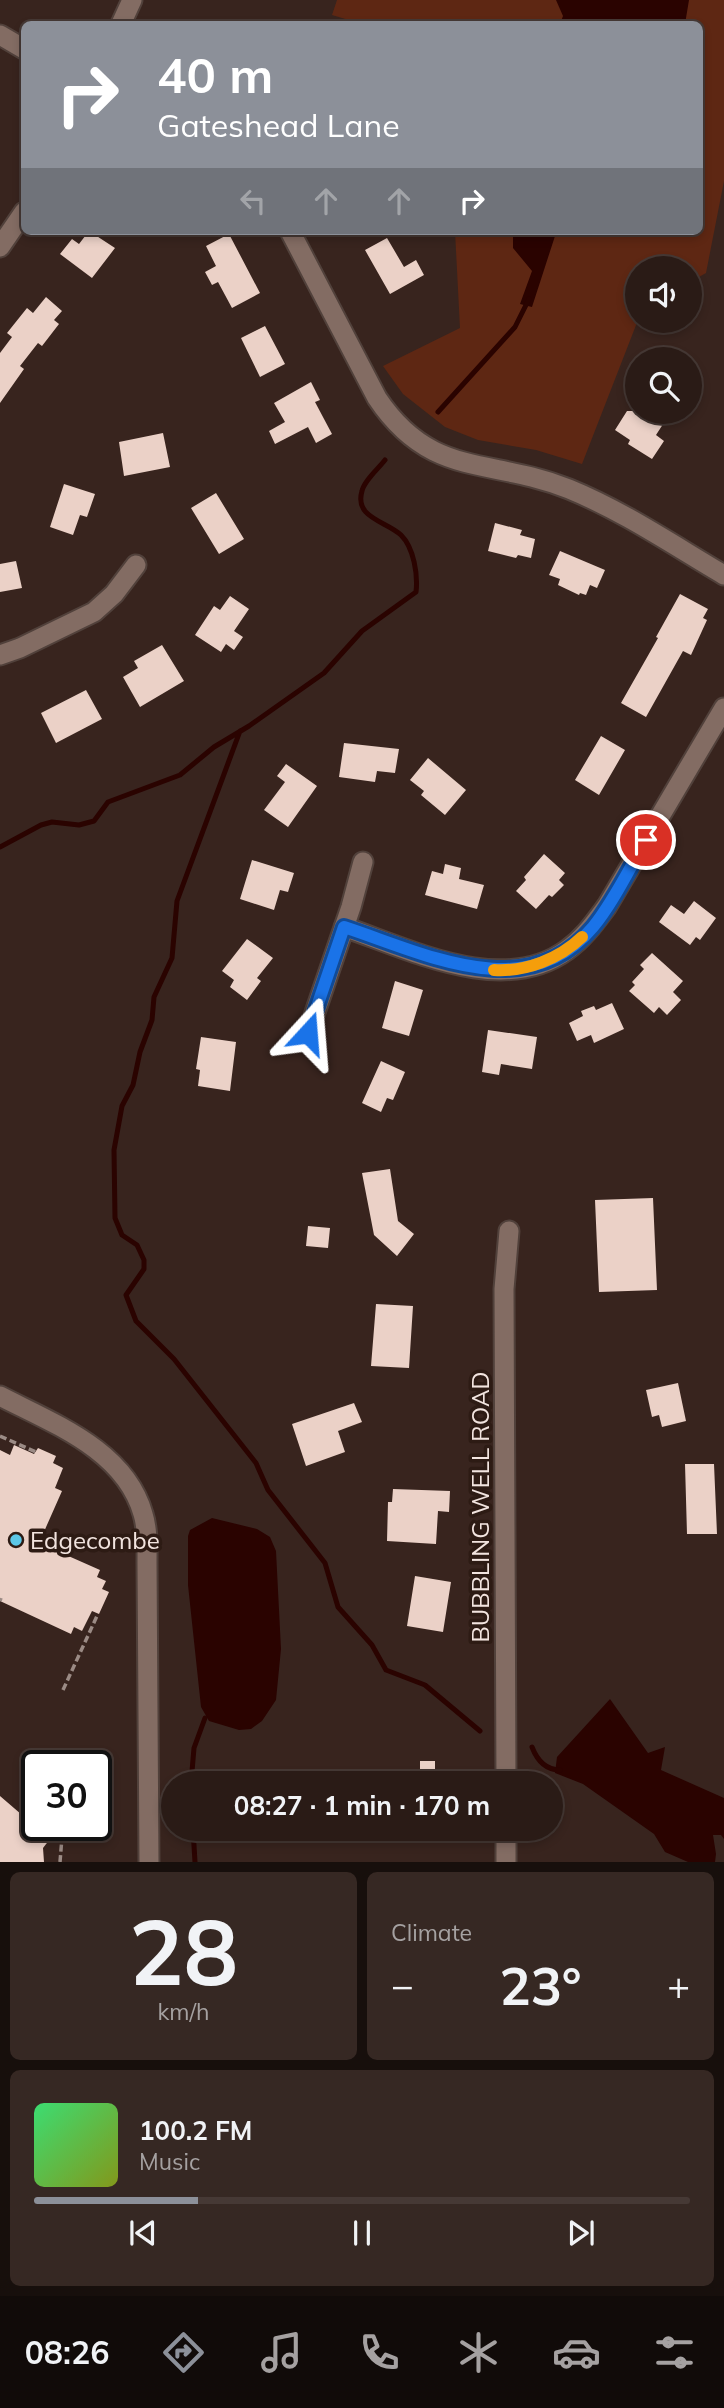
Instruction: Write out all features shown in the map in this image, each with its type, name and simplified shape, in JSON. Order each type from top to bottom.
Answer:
[{"type":"street","points":[[122,21],[132,0]]},
{"type":"street","points":[[0,35],[21,47]]},
{"type":"street","points":[[0,247],[21,216]]},
{"type":"street","points":[[292,235],[377,398],[389,416],[409,437],[434,452],[461,463],[534,477],[570,489],[608,507],[724,575]]},
{"type":"street","points":[[0,655],[94,612],[114,594],[136,565]]},
{"type":"street","points":[[344,927],[472,968],[501,970],[532,966],[556,957],[592,928],[607,906],[724,708]]},
{"type":"street","points":[[308,1033],[363,862]]},
{"type":"street","name":"BUBBLING WELL ROAD","points":[[506,1771],[504,1289],[509,1231]]},
{"type":"street","points":[[0,1396],[102,1454],[124,1476],[143,1515],[147,1563],[149,1862]]},
{"type":"street","points":[[506,1841],[506,1862]]},
{"type":"path","points":[[0,1436],[36,1452]]},
{"type":"path","points":[[63,1690],[97,1616]]},
{"type":"path","points":[[60,1862],[61,1841]]},
{"type":"shaded area","points":[[337,0],[724,0],[724,181],[706,273],[702,275],[702,256],[625,256],[625,333],[633,333],[628,347],[625,347],[625,353],[582,464],[536,450],[478,440],[445,427],[403,394],[383,366],[460,328],[455,235],[703,235],[703,21],[352,21],[332,15]]},
{"type":"shaded area","points":[[556,0],[689,0],[686,21],[561,21],[563,16]]},
{"type":"shaded area","points":[[513,235],[555,235],[532,307],[520,304],[532,271],[513,248]]},
{"type":"shaded area","points":[[212,1518],[257,1529],[270,1537],[276,1551],[281,1649],[276,1700],[262,1721],[251,1729],[239,1730],[209,1721],[201,1707],[188,1585],[188,1536],[190,1530]]},
{"type":"shaded area","points":[[610,1699],[648,1753],[665,1747],[661,1770],[724,1798],[724,1839],[721,1835],[713,1835],[715,1862],[688,1862],[665,1852],[654,1834],[583,1784],[563,1776],[563,1771],[555,1771],[557,1757]]},
{"type":"building","points":[[86,235],[95,235],[115,248],[92,278],[60,254],[72,239],[79,244]]},
{"type":"building","points":[[230,235],[260,293],[232,308],[218,282],[212,285],[205,272],[216,266],[206,246]]},
{"type":"building","points":[[387,238],[404,267],[416,260],[424,275],[390,294],[365,250]]},
{"type":"building","points":[[46,297],[62,311],[54,320],[59,324],[42,346],[38,343],[20,366],[24,369],[0,403],[0,353],[12,337],[7,333],[27,308],[33,313]]},
{"type":"building","points":[[265,326],[285,364],[260,377],[241,338]]},
{"type":"building","points":[[311,382],[320,400],[315,402],[332,434],[316,443],[308,427],[275,444],[269,431],[285,422],[274,403]]},
{"type":"building","points":[[625,414],[625,424],[663,424],[656,435],[664,441],[652,459],[628,444],[630,440],[615,430]]},
{"type":"building","points":[[163,433],[170,467],[124,476],[119,442]]},
{"type":"building","points":[[64,484],[95,494],[87,517],[80,515],[73,535],[50,527]]},
{"type":"building","points":[[216,493],[244,539],[219,554],[191,508]]},
{"type":"building","points":[[495,523],[522,530],[520,535],[535,539],[531,558],[518,555],[516,558],[488,551]]},
{"type":"building","points":[[560,551],[605,570],[597,588],[590,585],[586,595],[579,595],[558,585],[560,579],[549,575]]},
{"type":"building","points":[[16,561],[22,588],[0,592],[0,564]]},
{"type":"building","points":[[680,594],[708,609],[703,618],[707,620],[691,655],[683,651],[646,717],[621,703]]},
{"type":"building","points":[[230,596],[249,609],[234,631],[243,637],[234,650],[226,644],[221,652],[195,635],[214,606],[220,610]]},
{"type":"building","points":[[162,645],[184,681],[140,707],[123,677],[138,668],[134,661]]},
{"type":"building","points":[[86,690],[102,719],[56,743],[41,713]]},
{"type":"building","points":[[601,736],[625,750],[599,795],[575,780]]},
{"type":"building","points":[[344,743],[399,749],[395,773],[377,771],[375,782],[339,777]]},
{"type":"building","points":[[428,758],[466,790],[445,815],[421,795],[424,791],[410,780]]},
{"type":"building","points":[[286,764],[317,786],[288,827],[264,810],[285,782],[277,776]]},
{"type":"building","points":[[544,854],[565,873],[559,880],[564,885],[552,897],[549,895],[536,909],[516,891]]},
{"type":"building","points":[[252,860],[294,873],[288,892],[280,890],[274,910],[240,899]]},
{"type":"building","points":[[445,864],[461,868],[459,879],[484,885],[477,909],[425,895],[432,871],[443,874]]},
{"type":"building","points":[[694,901],[716,918],[700,940],[696,937],[690,945],[659,922],[671,905],[684,914]]},
{"type":"building","points":[[247,939],[273,958],[257,978],[261,981],[247,1000],[230,987],[234,980],[222,971]]},
{"type":"building","points":[[652,953],[683,981],[673,992],[681,1000],[667,1015],[659,1007],[654,1013],[629,991],[635,985],[632,982],[644,969],[640,965]]},
{"type":"building","points":[[395,981],[423,990],[409,1036],[382,1028]]},
{"type":"building","points":[[612,1003],[624,1029],[594,1043],[591,1035],[577,1041],[569,1023],[583,1016],[581,1011],[594,1006],[596,1010]]},
{"type":"building","points":[[488,1030],[537,1037],[532,1069],[501,1064],[499,1075],[482,1072]]},
{"type":"building","points":[[201,1037],[236,1042],[230,1091],[198,1086],[200,1070],[196,1069]]},
{"type":"building","points":[[381,1061],[405,1072],[393,1100],[387,1098],[381,1112],[362,1103]]},
{"type":"building","points":[[390,1169],[398,1221],[414,1234],[397,1256],[374,1235],[362,1173]]},
{"type":"building","points":[[653,1198],[657,1290],[599,1292],[595,1200]]},
{"type":"building","points":[[308,1226],[330,1228],[328,1248],[306,1246]]},
{"type":"building","points":[[376,1304],[413,1306],[409,1368],[371,1366]]},
{"type":"building","points":[[678,1383],[686,1421],[662,1427],[659,1415],[652,1417],[646,1390]]},
{"type":"building","points":[[354,1403],[362,1422],[338,1431],[345,1452],[306,1466],[292,1424]]},
{"type":"building","name":"Edgecombe","points":[[14,1445],[34,1454],[38,1448],[56,1456],[53,1463],[63,1468],[55,1488],[62,1491],[39,1543],[100,1570],[97,1577],[106,1581],[102,1589],[109,1592],[99,1614],[92,1611],[82,1631],[74,1627],[71,1634],[0,1601],[0,1450],[10,1455]]},
{"type":"building","points":[[685,1464],[714,1464],[717,1534],[687,1534]]},
{"type":"building","points":[[393,1489],[450,1491],[449,1512],[438,1511],[436,1544],[387,1541],[388,1502],[392,1502]]},
{"type":"building","points":[[415,1576],[451,1582],[443,1632],[407,1626]]},
{"type":"building","points":[[420,1761],[435,1761],[435,1771],[420,1771]]},
{"type":"building","points":[[0,1796],[21,1814],[21,1841],[48,1841],[43,1848],[44,1862],[0,1862]]},
{"type":"waterway","points":[[438,412],[515,327],[529,299]]},
{"type":"waterway","points":[[0,847],[41,825],[52,822],[79,825],[94,821],[108,802],[180,775],[214,747],[249,726],[324,673],[362,631],[416,592],[414,562],[405,540],[395,530],[367,513],[361,500],[365,483],[385,460]]},
{"type":"waterway","points":[[240,731],[177,901],[172,958],[154,997],[152,1020],[140,1052],[133,1085],[122,1106],[114,1150],[115,1218],[122,1235],[137,1245],[144,1260],[144,1269],[126,1295],[136,1321],[174,1359],[256,1463],[268,1490],[325,1563],[338,1607],[372,1645],[386,1670],[425,1685],[480,1731]]},
{"type":"waterway","points":[[192,1771],[194,1748],[205,1718]]},
{"type":"waterway","points":[[532,1747],[542,1763],[560,1770]]},
{"type":"waterway","points":[[194,1841],[195,1862]]},
{"type":"slow traffic","points":[[494,970],[532,966],[556,957],[582,937]]},
{"type":"place","name":"Edgecombe","points":[[16,1540]]},
{"type":"route","points":[[308,1033],[344,927],[472,968],[501,970],[532,966],[566,951],[592,928],[646,840]]}]
